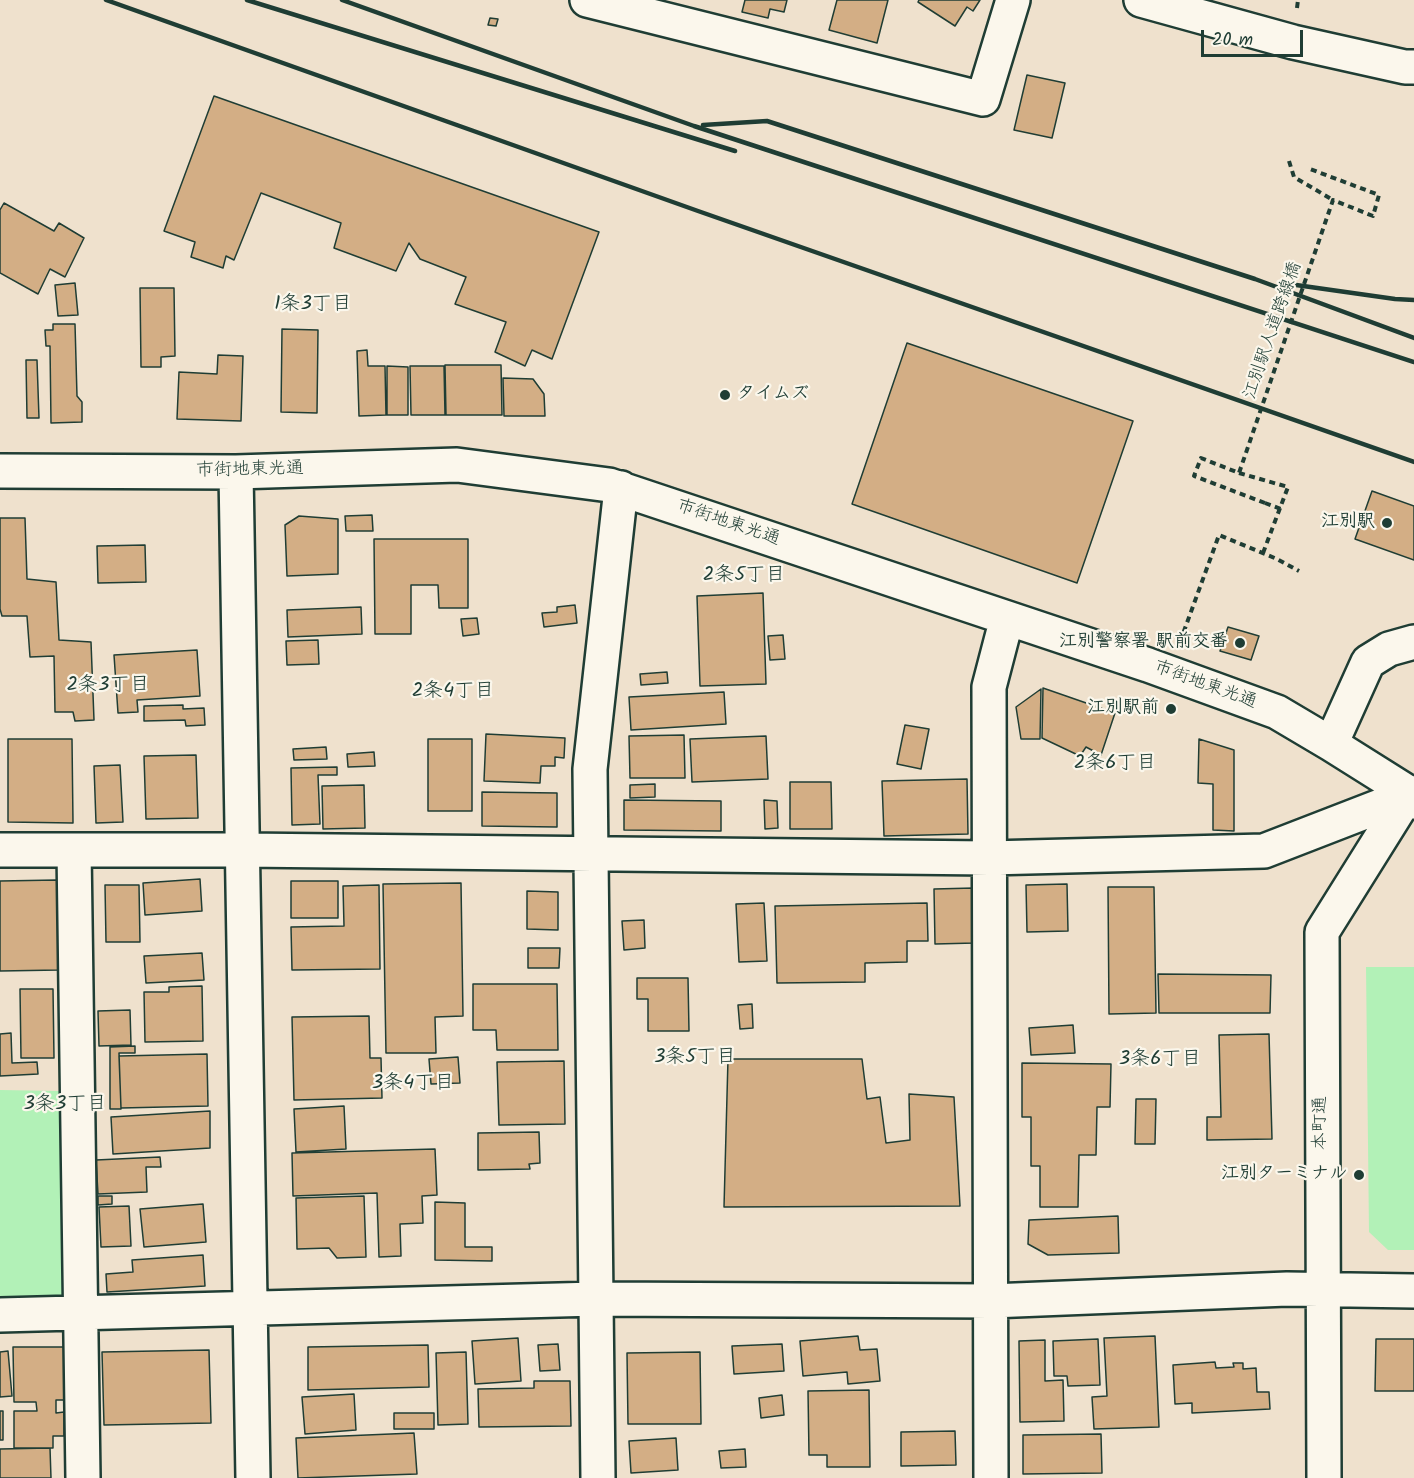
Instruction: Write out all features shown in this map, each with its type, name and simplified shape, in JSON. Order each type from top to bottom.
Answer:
[{"type":"street","points":[[596,1],[982,99],[1013,0]]},
{"type":"street","points":[[1141,0],[1293,42],[1405,67],[1414,67]]},
{"type":"street","name":"市街地東光通","points":[[0,471],[236,472],[456,465],[609,485],[1137,662],[1277,712],[1412,796]]},
{"type":"street","points":[[236,472],[253,1478]]},
{"type":"street","points":[[598,1478],[590,769],[621,488]]},
{"type":"street","points":[[991,1478],[988,687],[1007,618]]},
{"type":"street","points":[[1331,744],[1368,662],[1389,649],[1414,642]]},
{"type":"street","points":[[0,850],[243,850],[989,858],[1264,851],[1412,796]]},
{"type":"street","name":"本町通","points":[[1323,1478],[1322,932],[1412,796]]},
{"type":"street","points":[[74,850],[83,1478]]},
{"type":"street","points":[[0,1315],[596,1299],[991,1301],[1323,1289],[1414,1291]]},
{"type":"path","points":[[1289,162],[1294,177],[1333,200],[1373,216],[1379,195],[1310,169]]},
{"type":"path","name":"江別駅人道跨線橋","points":[[1239,473],[1333,200]]},
{"type":"path","points":[[1263,553],[1281,509],[1288,487],[1239,473],[1201,458],[1194,476],[1281,509]]},
{"type":"path","points":[[1179,645],[1219,535],[1299,571]]},
{"type":"green space","points":[[1366,967],[1414,967],[1414,1250],[1388,1250],[1369,1232]]},
{"type":"green space","points":[[0,1090],[59,1091],[66,1298],[0,1297]]},
{"type":"building","points":[[745,0],[787,0],[784,12],[770,9],[768,18],[742,12]]},
{"type":"building","points":[[837,0],[888,0],[877,43],[829,30]]},
{"type":"building","points":[[919,0],[980,0],[973,11],[967,7],[955,26],[918,2]]},
{"type":"building","points":[[490,18],[498,19],[496,26],[488,25]]},
{"type":"building","points":[[1027,75],[1065,83],[1052,138],[1014,130]]},
{"type":"building","points":[[214,96],[599,232],[552,359],[532,350],[525,366],[495,352],[506,322],[455,304],[466,277],[420,259],[409,243],[396,271],[334,248],[341,223],[261,193],[234,260],[226,256],[223,268],[191,257],[195,242],[164,231]]},
{"type":"building","points":[[4,203],[54,231],[59,223],[84,238],[65,277],[50,269],[38,294],[0,273],[0,210]]},
{"type":"building","points":[[75,283],[78,315],[58,316],[55,285]]},
{"type":"building","points":[[140,288],[174,288],[175,356],[161,357],[161,367],[141,367]]},
{"type":"building","points":[[53,324],[75,324],[77,396],[82,402],[82,422],[51,423],[50,346],[46,346],[45,330],[53,330]]},
{"type":"building","points":[[282,329],[318,330],[317,413],[281,412]]},
{"type":"building","points":[[907,343],[1133,421],[1077,583],[852,504]]},
{"type":"building","points":[[367,350],[368,366],[385,366],[386,415],[359,416],[357,351]]},
{"type":"building","points":[[218,355],[243,356],[241,421],[177,419],[179,372],[217,374]]},
{"type":"building","points":[[26,360],[37,360],[39,418],[27,418]]},
{"type":"building","points":[[445,365],[501,365],[502,415],[446,415]]},
{"type":"building","points":[[387,366],[408,367],[408,415],[387,415]]},
{"type":"building","points":[[410,366],[444,366],[445,415],[411,415]]},
{"type":"building","points":[[503,378],[533,379],[544,394],[545,416],[504,416]]},
{"type":"building","name":"江別駅","points":[[1372,491],[1414,506],[1414,560],[1355,539]]},
{"type":"building","points":[[372,515],[373,531],[346,531],[345,516]]},
{"type":"building","points":[[299,516],[338,519],[338,574],[287,576],[285,525]]},
{"type":"building","points":[[0,518],[25,518],[27,579],[56,582],[59,640],[91,642],[94,720],[75,721],[73,712],[55,712],[54,656],[30,657],[27,616],[2,616],[0,609]]},
{"type":"building","points":[[374,539],[468,539],[468,608],[439,608],[438,585],[411,585],[411,634],[375,634]]},
{"type":"building","points":[[145,545],[146,582],[98,583],[97,546]]},
{"type":"building","points":[[763,593],[766,684],[700,686],[697,596]]},
{"type":"building","points":[[575,605],[577,623],[544,627],[542,613],[557,612],[557,607]]},
{"type":"building","points":[[361,607],[362,634],[288,637],[287,610]]},
{"type":"building","points":[[477,618],[479,634],[463,636],[461,619]]},
{"type":"building","name":"江別警察署 駅前交番","points":[[1228,627],[1259,636],[1251,660],[1220,651]]},
{"type":"building","points":[[783,635],[785,659],[770,660],[768,636]]},
{"type":"building","points":[[318,640],[319,664],[287,665],[286,641]]},
{"type":"building","points":[[197,650],[200,696],[137,700],[138,712],[118,713],[114,655]]},
{"type":"building","points":[[667,672],[668,683],[641,685],[640,674]]},
{"type":"building","points":[[1043,688],[1115,713],[1101,755],[1086,747],[1080,756],[1042,738]]},
{"type":"building","points":[[1041,689],[1040,739],[1021,739],[1016,707]]},
{"type":"building","points":[[724,692],[726,724],[631,730],[629,697]]},
{"type":"building","points":[[183,705],[183,709],[204,708],[205,725],[186,726],[185,720],[144,721],[144,706]]},
{"type":"building","points":[[905,725],[929,729],[921,769],[897,764]]},
{"type":"building","points":[[486,734],[565,738],[564,758],[555,757],[555,766],[541,766],[540,783],[484,781]]},
{"type":"building","points":[[684,735],[685,778],[630,778],[629,736]]},
{"type":"building","points":[[766,736],[768,779],[692,782],[690,739]]},
{"type":"building","points":[[8,739],[72,739],[73,823],[8,822]]},
{"type":"building","points":[[428,739],[472,739],[472,811],[428,811]]},
{"type":"building","points":[[1199,739],[1234,750],[1234,831],[1213,830],[1213,784],[1198,783]]},
{"type":"building","points":[[326,747],[327,759],[294,760],[293,749]]},
{"type":"building","points":[[374,752],[375,766],[348,767],[347,754]]},
{"type":"building","points":[[196,755],[198,818],[146,819],[144,756]]},
{"type":"building","points":[[120,765],[123,822],[96,823],[94,766]]},
{"type":"building","points":[[337,767],[337,775],[318,775],[320,824],[292,825],[291,768]]},
{"type":"building","points":[[967,779],[968,834],[884,836],[882,781]]},
{"type":"building","points":[[790,782],[831,782],[832,829],[790,829]]},
{"type":"building","points":[[655,784],[655,797],[630,798],[630,785]]},
{"type":"building","points":[[364,785],[365,828],[323,829],[322,786]]},
{"type":"building","points":[[482,792],[557,793],[557,827],[482,826]]},
{"type":"building","points":[[624,800],[721,801],[721,831],[624,830]]},
{"type":"building","points":[[764,800],[777,801],[778,828],[765,829]]},
{"type":"building","points":[[200,879],[202,911],[145,915],[143,883]]},
{"type":"building","points":[[57,880],[59,970],[0,971],[0,881]]},
{"type":"building","points":[[291,881],[338,881],[338,918],[291,918]]},
{"type":"building","points":[[461,883],[463,1016],[435,1017],[436,1053],[386,1053],[383,884]]},
{"type":"building","points":[[1067,884],[1068,931],[1027,932],[1026,885]]},
{"type":"building","points":[[105,885],[139,885],[140,942],[106,942]]},
{"type":"building","points":[[379,885],[380,969],[292,970],[291,927],[344,926],[343,886]]},
{"type":"building","points":[[1108,887],[1154,887],[1156,1013],[1109,1014]]},
{"type":"building","points":[[974,888],[975,943],[935,944],[934,889]]},
{"type":"building","points":[[527,891],[558,892],[558,930],[527,929]]},
{"type":"building","points":[[764,903],[767,961],[739,962],[736,904]]},
{"type":"building","points":[[927,903],[928,941],[907,941],[907,962],[865,963],[865,982],[777,983],[775,906]]},
{"type":"building","points":[[644,920],[645,948],[624,950],[622,921]]},
{"type":"building","points":[[528,948],[560,948],[559,968],[528,968]]},
{"type":"building","points":[[202,953],[204,980],[146,983],[144,956]]},
{"type":"building","points":[[1158,974],[1271,975],[1270,1013],[1159,1013]]},
{"type":"building","points":[[637,978],[688,978],[689,1031],[648,1031],[648,999],[637,999]]},
{"type":"building","points":[[473,984],[557,984],[558,1050],[497,1050],[496,1030],[473,1030]]},
{"type":"building","points":[[202,986],[203,1041],[145,1042],[144,992],[169,992],[169,987]]},
{"type":"building","points":[[20,989],[53,989],[54,1058],[21,1058]]},
{"type":"building","points":[[752,1004],[753,1028],[740,1029],[738,1005]]},
{"type":"building","points":[[130,1010],[131,1045],[99,1046],[98,1011]]},
{"type":"building","points":[[369,1016],[370,1058],[381,1058],[382,1098],[294,1100],[292,1017]]},
{"type":"building","points":[[1073,1025],[1075,1053],[1031,1055],[1029,1028]]},
{"type":"building","points":[[11,1033],[12,1063],[37,1062],[38,1074],[0,1076],[0,1034]]},
{"type":"building","points":[[1269,1034],[1272,1139],[1207,1140],[1207,1117],[1221,1117],[1219,1035]]},
{"type":"building","points":[[135,1046],[135,1053],[119,1053],[121,1109],[110,1109],[110,1047]]},
{"type":"building","points":[[207,1054],[208,1106],[121,1108],[119,1056]]},
{"type":"building","points":[[458,1057],[460,1083],[431,1084],[429,1059]]},
{"type":"building","points":[[728,1059],[862,1059],[867,1099],[880,1097],[886,1143],[910,1140],[909,1094],[954,1097],[960,1206],[724,1207]]},
{"type":"building","points":[[564,1061],[565,1124],[499,1125],[497,1062]]},
{"type":"building","points":[[1022,1063],[1111,1064],[1110,1107],[1097,1107],[1096,1155],[1079,1155],[1078,1207],[1040,1207],[1040,1166],[1031,1166],[1031,1117],[1022,1117]]},
{"type":"building","points":[[1136,1099],[1156,1099],[1155,1144],[1135,1144]]},
{"type":"building","points":[[344,1106],[346,1149],[296,1152],[294,1109]]},
{"type":"building","points":[[210,1111],[210,1148],[113,1154],[111,1117]]},
{"type":"building","points":[[539,1132],[540,1163],[529,1164],[530,1169],[478,1170],[478,1133]]},
{"type":"building","points":[[435,1149],[437,1195],[422,1196],[423,1223],[400,1224],[401,1256],[379,1257],[377,1193],[293,1196],[292,1153]]},
{"type":"building","points":[[160,1157],[161,1167],[146,1167],[147,1192],[98,1194],[96,1160]]},
{"type":"building","points":[[98,1196],[112,1196],[112,1204],[98,1205]]},
{"type":"building","points":[[364,1196],[366,1257],[337,1258],[329,1248],[297,1249],[296,1198]]},
{"type":"building","points":[[435,1202],[465,1203],[465,1247],[492,1247],[492,1261],[435,1260]]},
{"type":"building","points":[[203,1204],[206,1242],[144,1247],[140,1209]]},
{"type":"building","points":[[129,1206],[131,1246],[101,1247],[99,1207]]},
{"type":"building","points":[[1118,1216],[1119,1253],[1048,1255],[1028,1244],[1029,1220]]},
{"type":"building","points":[[203,1255],[205,1286],[107,1292],[106,1274],[133,1272],[132,1260]]},
{"type":"building","points":[[858,1336],[860,1350],[877,1349],[880,1381],[848,1384],[847,1372],[803,1376],[800,1341]]},
{"type":"building","points":[[1155,1336],[1159,1427],[1094,1429],[1092,1397],[1107,1396],[1104,1338]]},
{"type":"building","points":[[518,1338],[521,1381],[475,1384],[472,1341]]},
{"type":"building","points":[[1098,1339],[1100,1385],[1068,1386],[1067,1376],[1054,1376],[1053,1341]]},
{"type":"building","points":[[1376,1339],[1414,1339],[1414,1391],[1375,1391]]},
{"type":"building","points":[[1045,1340],[1045,1381],[1063,1380],[1064,1421],[1020,1422],[1019,1341]]},
{"type":"building","points":[[558,1344],[560,1370],[540,1371],[538,1345]]},
{"type":"building","points":[[782,1344],[784,1371],[734,1374],[732,1346]]},
{"type":"building","points":[[428,1345],[429,1387],[308,1390],[308,1347]]},
{"type":"building","points":[[13,1347],[64,1347],[65,1400],[56,1400],[56,1413],[64,1412],[64,1436],[53,1436],[53,1448],[14,1448],[14,1411],[37,1411],[36,1402],[14,1402]]},
{"type":"building","points":[[209,1350],[211,1423],[104,1425],[102,1352]]},
{"type":"building","points":[[8,1351],[12,1396],[0,1397],[0,1352]]},
{"type":"building","points":[[466,1352],[468,1424],[438,1425],[436,1353]]},
{"type":"building","points":[[700,1352],[701,1424],[628,1424],[627,1353]]},
{"type":"building","points":[[1215,1362],[1216,1368],[1234,1367],[1233,1363],[1243,1363],[1243,1369],[1256,1368],[1257,1392],[1269,1392],[1270,1409],[1192,1413],[1192,1403],[1175,1404],[1173,1365]]},
{"type":"building","points":[[534,1381],[570,1381],[571,1426],[479,1427],[478,1389],[534,1388]]},
{"type":"building","points":[[869,1390],[870,1467],[827,1467],[827,1455],[809,1455],[808,1391]]},
{"type":"building","points":[[354,1394],[356,1430],[305,1434],[302,1397]]},
{"type":"building","points":[[782,1395],[784,1415],[761,1418],[759,1398]]},
{"type":"building","points":[[0,1411],[3,1411],[3,1440],[0,1440]]},
{"type":"building","points":[[394,1413],[434,1413],[434,1429],[394,1429]]},
{"type":"building","points":[[955,1431],[956,1465],[901,1466],[901,1432]]},
{"type":"building","points":[[414,1433],[417,1474],[298,1478],[296,1438]]},
{"type":"building","points":[[1101,1434],[1102,1473],[1023,1474],[1023,1435]]},
{"type":"building","points":[[676,1438],[678,1470],[631,1473],[629,1441]]},
{"type":"building","points":[[50,1448],[51,1478],[0,1478],[0,1449]]},
{"type":"building","points":[[745,1449],[746,1467],[721,1468],[719,1451]]},
{"type":"railway","points":[[106,0],[1414,462]]},
{"type":"railway","points":[[247,0],[735,151]]},
{"type":"railway","points":[[342,0],[694,126],[1414,362]]},
{"type":"railway","points":[[703,125],[767,121],[1255,279],[1414,338]]},
{"type":"railway","points":[[1282,283],[1414,300]]},
{"type":"place","name":"タイムズ","points":[[725,395]]},
{"type":"place","name":"江別駅","points":[[1387,523]]},
{"type":"place","name":"江別警察署 駅前交番","points":[[1240,643]]},
{"type":"place","name":"江別駅前","points":[[1171,709]]},
{"type":"place","name":"江別ターミナル","points":[[1359,1175]]},
{"type":"district","name":"1条3丁目","points":[[313,306]]},
{"type":"district","name":"2条5丁目","points":[[744,577]]},
{"type":"district","name":"2条3丁目","points":[[108,687]]},
{"type":"district","name":"2条4丁目","points":[[453,693]]},
{"type":"district","name":"2条6丁目","points":[[1115,765]]},
{"type":"district","name":"3条5丁目","points":[[695,1059]]},
{"type":"district","name":"3条6丁目","points":[[1160,1061]]},
{"type":"district","name":"3条4丁目","points":[[413,1085]]},
{"type":"district","name":"3条3丁目","points":[[65,1106]]}]
